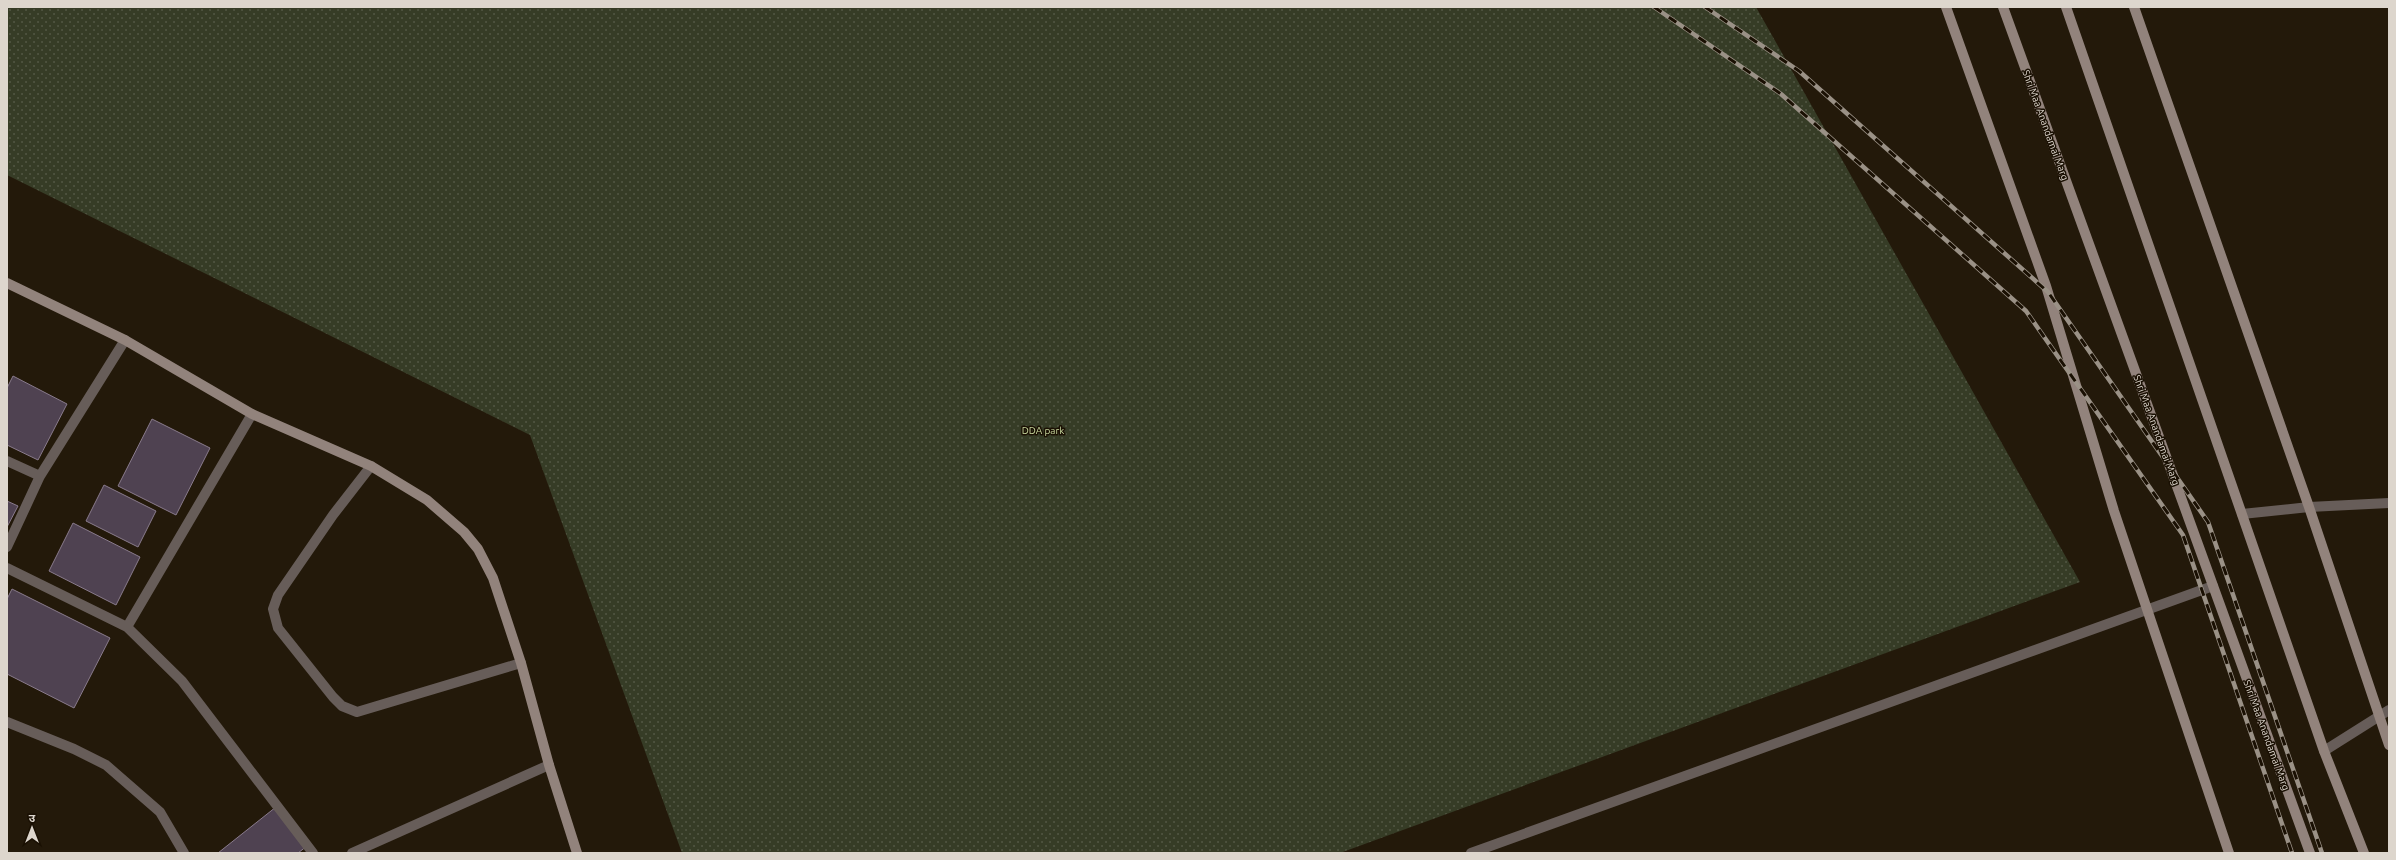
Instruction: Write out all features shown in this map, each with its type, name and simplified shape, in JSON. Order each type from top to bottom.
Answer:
[{"type":"main road","points":[[1946,7],[2046,286],[2114,511],[2230,853]]},
{"type":"main road","name":"Shri Maa Anandamai Marg","points":[[2003,7],[2310,853]]},
{"type":"main road","points":[[2066,7],[2324,751],[2364,853]]},
{"type":"main road","points":[[2134,7],[2309,507],[2389,745]]},
{"type":"main road","points":[[7,283],[125,340],[252,414],[371,466],[427,500],[464,532],[478,549],[493,578],[521,663],[548,765],[577,853]]},
{"type":"street","points":[[7,547],[40,476],[125,340]]},
{"type":"street","points":[[127,626],[252,414]]},
{"type":"street","points":[[7,460],[40,476]]},
{"type":"street","points":[[371,466],[334,515],[278,595],[274,609],[278,628],[342,706],[357,712],[521,663]]},
{"type":"street","points":[[2242,514],[2309,507],[2389,503]]},
{"type":"street","points":[[7,568],[127,626],[182,681],[313,853]]},
{"type":"street","points":[[1471,853],[2148,608],[2213,586]]},
{"type":"street","points":[[2324,751],[2379,718],[2389,710]]},
{"type":"street","points":[[7,722],[74,749],[106,765],[160,812],[184,853]]},
{"type":"street","points":[[352,853],[548,765]]},
{"type":"green space","name":"DDA park","points":[[7,7],[1756,7],[2080,582],[1340,853],[682,853],[530,435],[7,175]]},
{"type":"building","points":[[13,376],[67,404],[38,460],[7,445],[7,388]]},
{"type":"building","points":[[152,419],[210,448],[176,515],[118,486]]},
{"type":"building","points":[[104,485],[156,511],[138,547],[86,521]]},
{"type":"building","points":[[7,501],[18,506],[7,527]]},
{"type":"building","points":[[73,523],[140,557],[116,605],[49,571]]},
{"type":"building","points":[[12,589],[110,638],[74,708],[7,674],[7,599]]},
{"type":"building","points":[[276,807],[307,846],[298,853],[218,853]]},
{"type":"railway","points":[[1654,7],[1781,94],[2026,311],[2183,535],[2292,853]]},
{"type":"railway","points":[[1705,7],[1799,71],[2048,292],[2208,522],[2322,853]]}]
